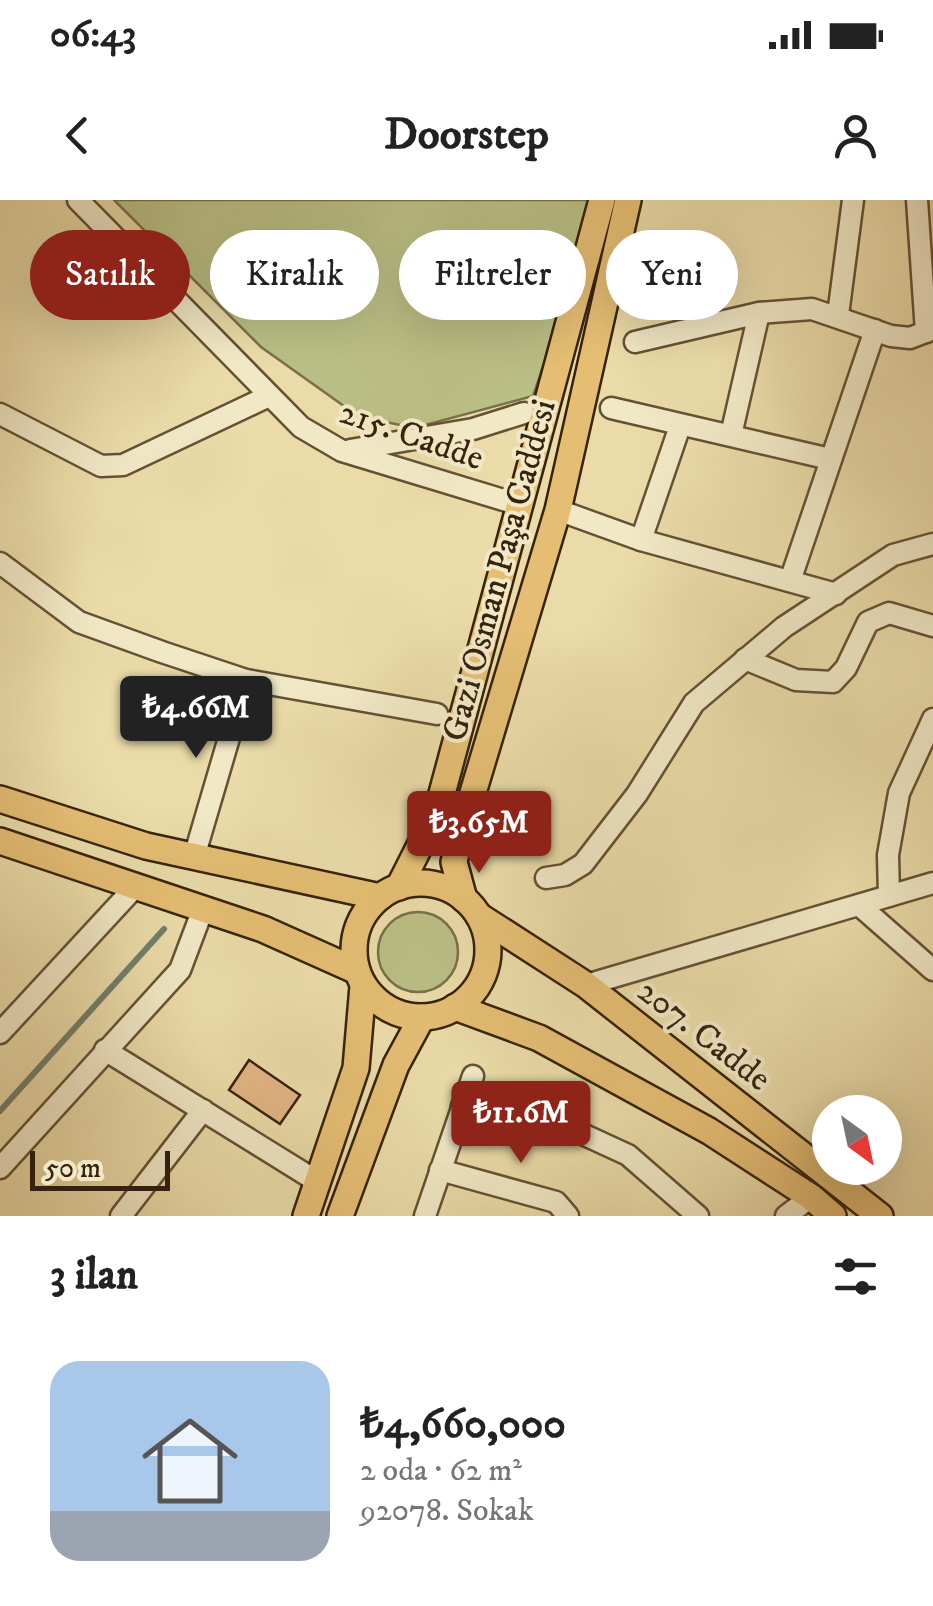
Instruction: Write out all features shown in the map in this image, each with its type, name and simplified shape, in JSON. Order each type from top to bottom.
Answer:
[{"type":"main road","name":"Gazi Osman Paşa Caddesi","points":[[390,892],[437,812],[602,200]]},
{"type":"main road","name":"Gazi Osman Paşa Caddesi","points":[[472,908],[454,862],[558,510],[628,200]]},
{"type":"main road","points":[[0,799],[146,846],[390,892]]},
{"type":"main road","points":[[0,841],[262,929],[360,978],[379,1003],[389,1009],[422,1017],[445,1013],[480,983],[487,961],[487,938],[472,908],[444,887],[422,883],[390,892],[366,911],[353,948],[360,978],[356,1068],[306,1216]]},
{"type":"main road","name":"207. Cadde","points":[[472,908],[586,985],[880,1216]]},
{"type":"main road","name":"207. Cadde","points":[[455,1007],[539,1038],[709,1131],[811,1197],[833,1216]]},
{"type":"main road","points":[[340,1216],[396,1066],[422,1017]]},
{"type":"street","name":"215. Cadde","points":[[78,200],[301,427],[342,451],[520,505]]},
{"type":"street","points":[[838,315],[853,200]]},
{"type":"street","points":[[636,342],[759,313],[812,308],[891,336],[910,338],[929,330],[917,200]]},
{"type":"street","points":[[732,435],[759,313]]},
{"type":"street","points":[[790,581],[875,330]]},
{"type":"street","points":[[0,414],[101,466],[123,466],[269,396]]},
{"type":"street","points":[[610,408],[830,459]]},
{"type":"street","points":[[342,451],[473,430],[524,413]]},
{"type":"street","points":[[641,540],[680,426]]},
{"type":"street","points":[[558,510],[641,540],[836,594]]},
{"type":"street","points":[[546,878],[565,875],[583,864],[636,794],[694,704],[784,627],[893,555],[933,544]]},
{"type":"street","points":[[0,563],[79,622],[246,680],[438,714]]},
{"type":"street","points":[[745,660],[796,680],[833,682],[846,668],[868,622],[889,614],[933,626]]},
{"type":"street","points":[[194,857],[246,680]]},
{"type":"street","points":[[889,896],[888,856],[900,792],[933,719]]},
{"type":"street","points":[[586,985],[933,884]]},
{"type":"street","points":[[0,1033],[135,887]]},
{"type":"street","points":[[858,905],[933,970]]},
{"type":"street","points":[[0,1168],[180,970],[203,910]]},
{"type":"street","points":[[105,1050],[318,1182]]},
{"type":"street","points":[[425,1216],[472,1076]]},
{"type":"street","points":[[462,1106],[564,1126],[628,1155],[698,1216]]},
{"type":"street","points":[[121,1216],[203,1110]]},
{"type":"street","points":[[440,1170],[556,1202],[568,1216]]},
{"type":"street","points":[[786,1216],[811,1197]]},
{"type":"green space","points":[[114,200],[592,200],[584,230],[399,230],[399,320],[559,320],[533,396],[414,428],[358,416],[261,347],[234,320],[379,320],[379,230],[210,230],[210,296],[190,276],[190,230],[144,230]]},
{"type":"green space","points":[[418,912],[433,915],[446,924],[455,937],[455,967],[446,980],[433,989],[418,992],[403,989],[390,980],[381,967],[378,952],[381,937],[390,924],[403,915]]},
{"type":"building","points":[[249,1060],[300,1095],[280,1124],[229,1090]]},
{"type":"waterway","points":[[0,1111],[164,929]]}]
